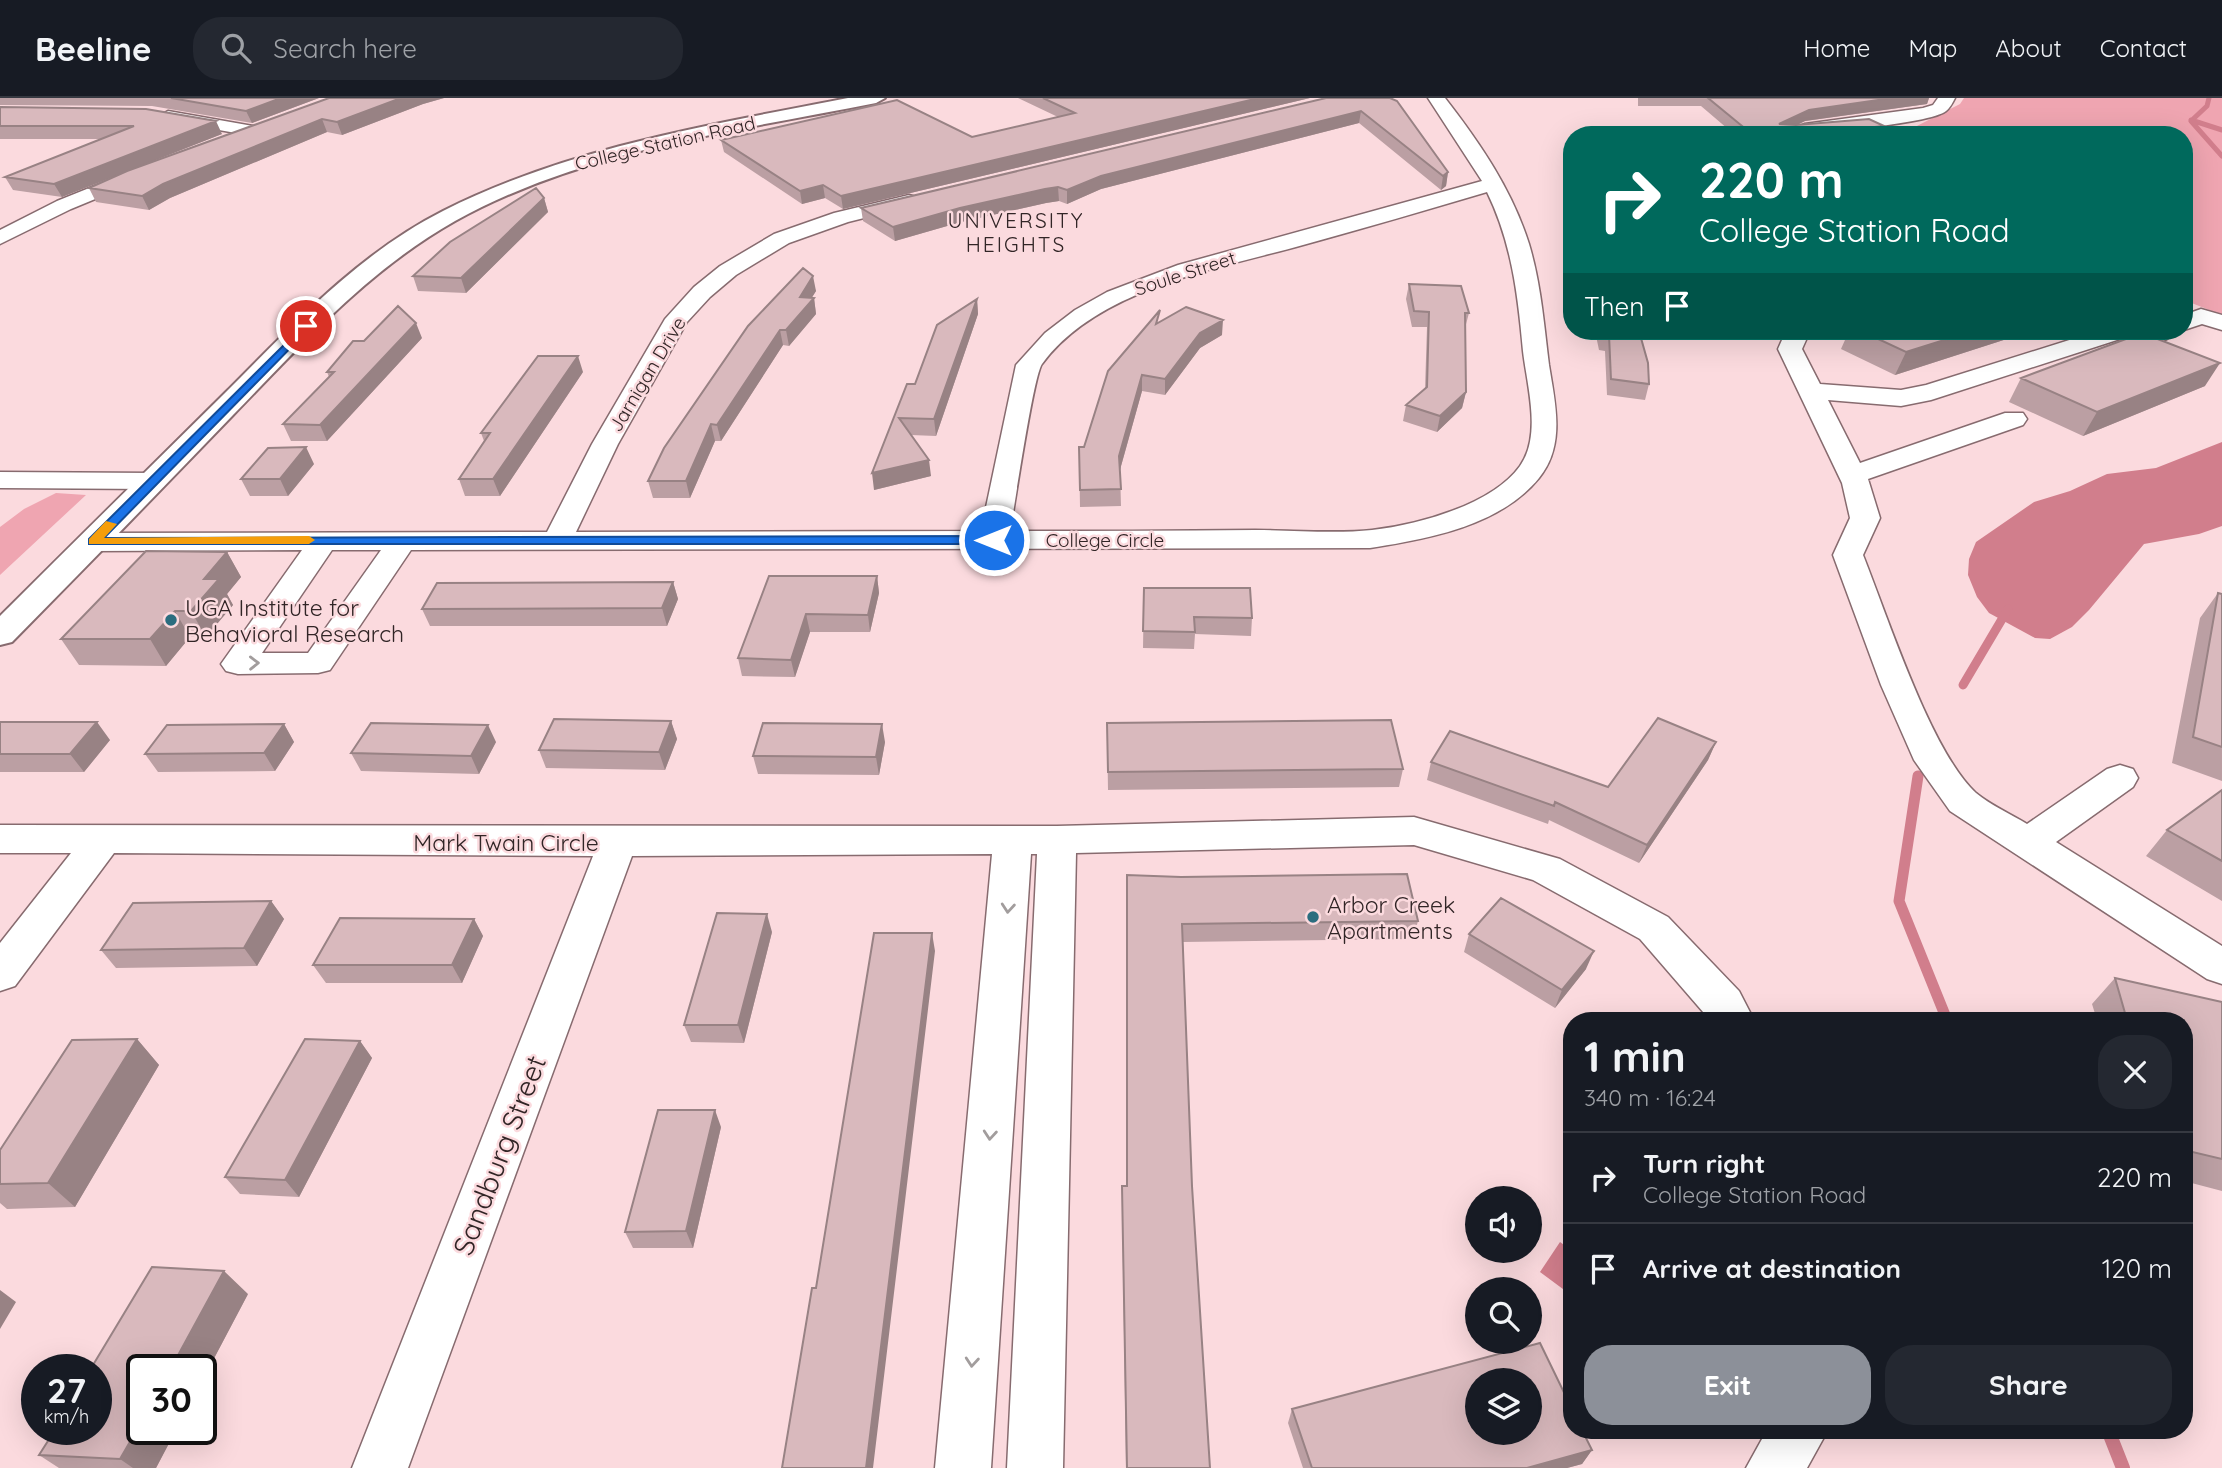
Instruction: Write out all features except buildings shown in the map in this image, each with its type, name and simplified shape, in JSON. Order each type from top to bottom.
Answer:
[{"type":"main road","name":"College Station Road","points":[[0,635],[359,275],[401,242],[452,213],[510,186],[619,150],[873,98]]},
{"type":"street","name":"College Circle","points":[[93,542],[1370,539],[1437,525],[1472,513],[1507,493],[1528,474],[1538,458],[1543,433],[1531,311],[1515,232],[1494,184],[1436,98]]},
{"type":"street","points":[[1827,126],[1924,113],[1939,109],[1947,98]]},
{"type":"street","points":[[152,114],[253,131]]},
{"type":"street","points":[[216,145],[276,122]]},
{"type":"street","points":[[0,238],[64,205],[152,169]]},
{"type":"street","name":"Soule Street","points":[[994,540],[1028,365],[1042,348],[1077,318],[1135,287],[1494,184]]},
{"type":"street","name":"Jarnigan Drive","points":[[558,539],[605,444],[677,319],[708,286],[741,260],[769,243],[816,225],[930,196]]},
{"type":"street","points":[[2193,319],[2201,316],[2222,323]]},
{"type":"street","points":[[1794,340],[1790,349],[1852,475],[1865,518],[1848,555],[1898,685],[1932,760],[1963,802],[2222,968]]},
{"type":"street","points":[[1811,391],[1901,398],[1931,392],[2103,340]]},
{"type":"street","points":[[2126,340],[2170,357]]},
{"type":"street","points":[[1852,475],[2014,419]]},
{"type":"street","points":[[0,480],[153,481]]},
{"type":"street","points":[[324,540],[238,664],[318,663],[402,540]]},
{"type":"street","points":[[2026,844],[2120,778]]},
{"type":"street","name":"Mark Twain Circle","points":[[0,839],[618,842],[1035,840],[1414,831],[1546,869],[1654,928],[1724,1003],[1728,1012]]},
{"type":"street","points":[[963,1468],[1035,840]]},
{"type":"street","points":[[1035,840],[1035,1468]]},
{"type":"street","points":[[0,974],[103,841]]},
{"type":"street","name":"Sandburg Street","points":[[380,1468],[618,842]]},
{"type":"shaded area","points":[[1964,98],[2222,98],[2222,315],[2193,304],[2193,126],[1917,126],[1960,104]]},
{"type":"shaded area","points":[[2222,442],[2222,526],[2199,534],[2144,544],[2072,627],[2050,639],[2035,638],[1989,613],[1977,597],[1968,575],[1969,559],[1976,542],[2034,502],[2070,491],[2107,474],[2156,468]]},
{"type":"shaded area","points":[[56,493],[86,495],[0,575],[0,527],[24,509]]},
{"type":"shaded area","points":[[1560,1242],[1563,1244],[1563,1289],[1540,1272]]},
{"type":"waterway","points":[[2192,120],[2207,106],[2209,98]]},
{"type":"waterway","points":[[2192,120],[2222,130]]},
{"type":"waterway","points":[[2192,120],[2222,156]]},
{"type":"waterway","points":[[1963,685],[2008,609]]},
{"type":"waterway","points":[[1918,776],[1899,901],[1944,1012]]},
{"type":"waterway","points":[[2112,1439],[2123,1468]]},
{"type":"slow traffic","points":[[111,524],[93,542],[309,540]]},
{"type":"place","name":"UGA Institute for Behavioral Research","points":[[171,620]]},
{"type":"place","name":"Arbor Creek Apartments","points":[[1313,917]]},
{"type":"district","name":"UNIVERSITY HEIGHTS","points":[[1016,232]]},
{"type":"route","points":[[306,326],[93,542],[994,540]]}]
